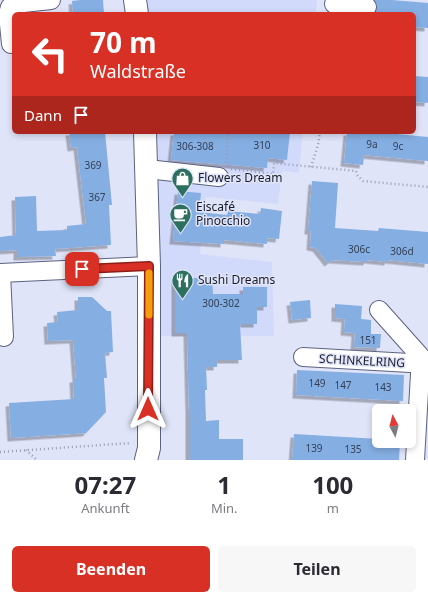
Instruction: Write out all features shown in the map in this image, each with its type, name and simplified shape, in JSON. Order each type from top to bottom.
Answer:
[{"type":"main road","points":[[136,0],[137,12]]},
{"type":"main road","points":[[145,134],[149,266],[145,453]]},
{"type":"street","points":[[11,44],[8,14],[10,7],[14,4],[51,0]]},
{"type":"street","points":[[334,6],[367,7]]},
{"type":"street","points":[[147,169],[219,177]]},
{"type":"street","points":[[4,337],[0,273],[149,266]]},
{"type":"street","name":"SCHINKELRING","points":[[380,310],[421,357],[424,364],[415,460]]},
{"type":"street","name":"SCHINKELRING","points":[[303,357],[424,364]]},
{"type":"path","points":[[228,134],[225,168],[273,174],[274,163],[356,171],[359,179],[363,181],[428,187]]},
{"type":"path","points":[[311,167],[318,146],[320,134]]},
{"type":"path","points":[[0,452],[25,450],[145,453]]},
{"type":"path","points":[[25,450],[37,460]]},
{"type":"shaded area","points":[[133,0],[317,0],[316,12],[134,12]]},
{"type":"shaded area","points":[[145,134],[303,134],[299,173],[282,171],[278,204],[206,197],[200,254],[272,262],[274,336],[159,336]]},
{"type":"building","points":[[103,0],[104,12],[73,12],[72,1]]},
{"type":"building","points":[[374,0],[428,3],[428,28],[416,27],[416,12],[376,12],[377,8]]},
{"type":"building","points":[[416,76],[428,77],[428,103],[416,102]]},
{"type":"building","points":[[69,134],[105,134],[112,205],[109,205],[111,245],[55,249],[56,256],[17,257],[17,250],[0,251],[0,237],[16,235],[15,197],[36,196],[37,231],[67,230],[67,226],[86,224],[77,147],[71,148]]},
{"type":"building","points":[[174,134],[290,134],[287,160],[268,158],[267,168],[171,160]]},
{"type":"building","points":[[347,134],[397,134],[428,137],[428,161],[364,155],[363,165],[344,163]]},
{"type":"building","points":[[312,181],[338,183],[335,228],[378,231],[379,228],[428,232],[428,264],[388,260],[388,262],[367,260],[367,262],[332,260],[328,263],[316,248],[310,247],[311,231],[308,231]]},
{"type":"building","points":[[178,191],[201,193],[199,212],[227,215],[228,211],[260,214],[261,208],[282,211],[279,239],[267,238],[267,244],[224,240],[224,244],[173,241]]},
{"type":"building","points":[[175,278],[212,278],[213,294],[243,294],[243,287],[267,287],[267,307],[257,307],[257,324],[240,324],[242,360],[217,360],[217,367],[206,367],[206,421],[219,420],[219,439],[243,439],[243,460],[189,460],[187,333],[175,333]]},
{"type":"building","points":[[78,297],[92,297],[107,311],[111,311],[113,352],[105,353],[107,378],[104,378],[106,412],[86,433],[11,438],[9,403],[74,399],[73,379],[76,379],[73,340],[48,341],[47,323],[58,322],[57,312],[78,310]]},
{"type":"building","points":[[310,300],[311,318],[292,320],[290,302]]},
{"type":"building","points":[[335,304],[362,306],[361,319],[371,320],[371,334],[381,334],[380,348],[354,347],[355,333],[344,332],[345,319],[335,318]]},
{"type":"building","points":[[297,370],[404,375],[403,401],[296,395]]},
{"type":"building","points":[[294,434],[372,439],[372,448],[400,448],[399,460],[292,460]]},
{"type":"slow traffic","points":[[149,273],[149,315]]},
{"type":"place","name":"Flowers Dream","points":[[183,198]]},
{"type":"place","name":"Eiscafé Pinocchio","points":[[181,234]]},
{"type":"place","name":"Sushi Dreams","points":[[183,300]]},
{"type":"route","points":[[82,269],[149,266],[148,409]]}]
